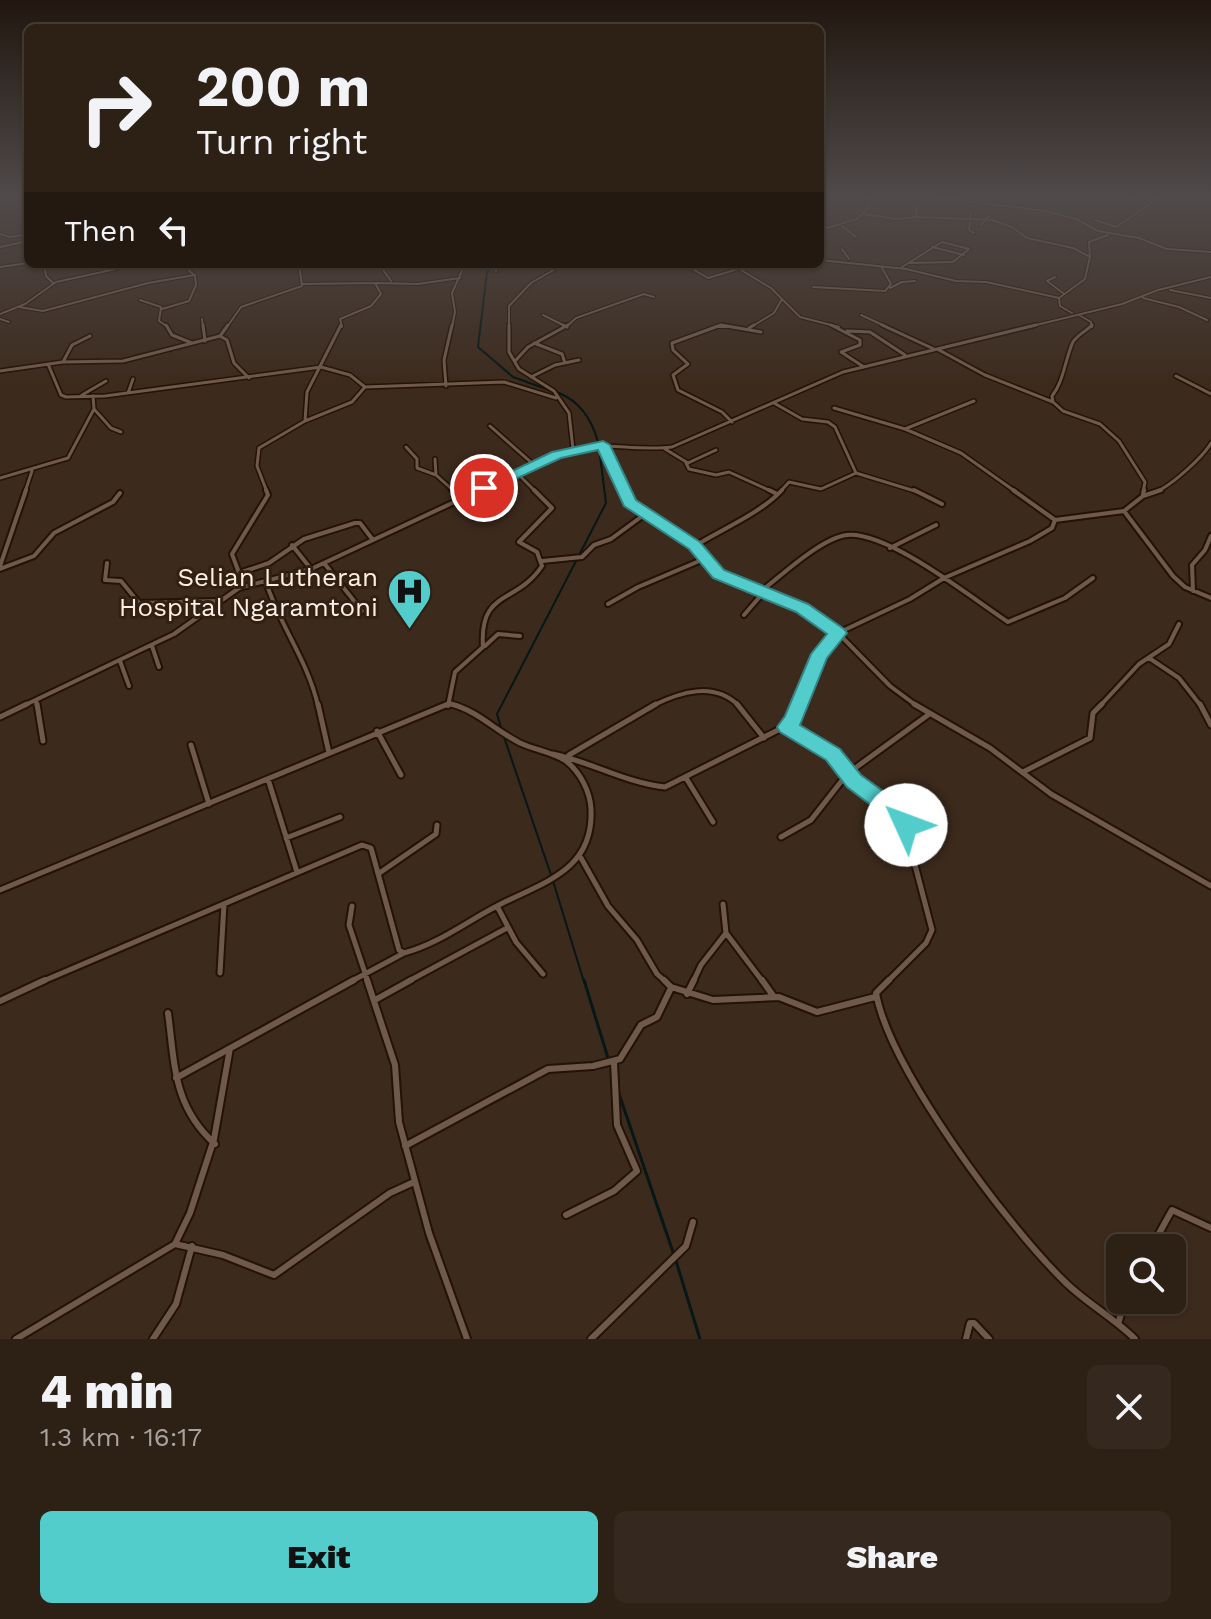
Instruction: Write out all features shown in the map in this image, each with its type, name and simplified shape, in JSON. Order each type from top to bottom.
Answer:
[{"type":"street","points":[[900,268],[913,260]]},
{"type":"street","points":[[910,263],[956,260]]},
{"type":"street","points":[[1053,402],[1052,396],[1059,387],[1061,370],[1069,358],[1073,341],[1092,327],[1091,322],[1060,306],[1059,298],[1084,280],[1089,260]]},
{"type":"street","points":[[824,261],[900,268],[950,280],[1013,286],[1059,298]]},
{"type":"street","points":[[0,267],[24,264]]},
{"type":"street","points":[[880,267],[891,281],[890,288]]},
{"type":"street","points":[[45,268],[46,276],[53,283]]},
{"type":"street","points":[[0,316],[19,307],[53,283],[122,268]]},
{"type":"street","points":[[140,300],[162,309],[191,301],[198,287],[195,275],[187,268]]},
{"type":"street","points":[[300,268],[303,284]]},
{"type":"street","points":[[382,268],[391,281]]},
{"type":"street","points":[[446,386],[444,360],[455,312],[452,293],[464,268]]},
{"type":"street","points":[[557,268],[531,283],[509,306],[508,348],[519,369],[554,391],[572,420],[573,450]]},
{"type":"street","points":[[690,268],[706,278],[746,268]]},
{"type":"street","points":[[741,270],[771,288],[800,317],[846,331],[862,343],[841,352],[864,367]]},
{"type":"street","points":[[19,307],[43,311],[148,283],[195,275]]},
{"type":"street","points":[[1055,277],[1047,281],[1063,293]]},
{"type":"street","points":[[0,717],[152,646],[191,623],[239,588],[311,569],[533,464],[573,450],[603,445],[642,450],[665,449],[698,438],[831,376],[1140,298],[1211,277]]},
{"type":"street","points":[[0,371],[63,362],[129,361],[205,341],[220,336],[241,307],[303,284],[391,281],[418,284],[461,278]]},
{"type":"street","points":[[813,287],[874,292],[902,282],[915,281]]},
{"type":"street","points":[[305,421],[307,392],[342,328],[340,319],[371,306],[380,296],[375,283]]},
{"type":"street","points":[[1163,289],[1211,298]]},
{"type":"street","points":[[516,360],[534,343],[567,327],[576,318],[644,294],[654,297]]},
{"type":"street","points":[[1140,298],[1179,307],[1207,320]]},
{"type":"street","points":[[748,329],[774,313],[782,299]]},
{"type":"street","points":[[162,309],[159,321],[168,326],[172,335],[195,343]]},
{"type":"street","points":[[543,315],[567,327]]},
{"type":"street","points":[[861,315],[985,375],[1053,402],[1063,411],[1100,424],[1119,441],[1145,482],[1143,496]]},
{"type":"street","points":[[0,316],[9,322]]},
{"type":"street","points":[[202,319],[205,341]]},
{"type":"street","points":[[732,422],[722,412],[678,390],[673,375],[688,364],[672,346],[678,339],[721,325],[761,332]]},
{"type":"street","points":[[846,331],[858,328],[868,331],[907,357]]},
{"type":"street","points":[[63,362],[72,345],[90,336]]},
{"type":"street","points":[[220,336],[227,340],[234,363],[249,378]]},
{"type":"street","points":[[534,343],[562,354],[565,363]]},
{"type":"street","points":[[531,377],[579,360]]},
{"type":"street","points":[[48,364],[61,395],[128,393],[321,367],[350,375],[365,387],[504,382],[556,398]]},
{"type":"street","points":[[1176,376],[1211,394]]},
{"type":"street","points":[[128,393],[133,379]]},
{"type":"street","points":[[80,396],[106,381]]},
{"type":"street","points":[[239,588],[239,573],[232,554],[268,495],[257,466],[259,448],[305,421],[352,402],[365,387]]},
{"type":"street","points":[[0,478],[68,458],[94,409],[93,396]]},
{"type":"street","points":[[905,429],[974,401]]},
{"type":"street","points":[[774,403],[802,419],[828,422],[835,427],[856,473]]},
{"type":"street","points":[[834,408],[905,429],[968,458],[1055,520],[1124,511],[1143,496],[1167,488],[1185,468],[1203,458],[1211,443]]},
{"type":"street","points":[[94,409],[111,428],[121,432]]},
{"type":"street","points":[[490,426],[533,464]]},
{"type":"street","points":[[603,445],[616,467],[626,499],[695,546],[719,574],[802,608],[838,633],[890,686],[929,715],[990,748],[1051,794],[1211,886]]},
{"type":"street","points":[[406,447],[417,459],[417,468],[436,475],[461,498]]},
{"type":"street","points":[[665,449],[686,463],[689,469],[704,473],[731,472],[777,494]]},
{"type":"street","points":[[686,463],[716,450]]},
{"type":"street","points":[[435,459],[436,475]]},
{"type":"street","points":[[0,567],[32,471]]},
{"type":"street","points":[[517,473],[552,508],[519,542],[537,552],[542,561]]},
{"type":"street","points":[[695,546],[743,516],[767,506],[792,482],[821,489],[856,473],[908,487],[942,504]]},
{"type":"street","points":[[0,567],[34,556],[47,538],[113,502],[120,493]]},
{"type":"street","points":[[1124,511],[1173,576],[1193,591],[1211,598]]},
{"type":"street","points":[[542,561],[582,557],[594,545],[614,537],[645,514]]},
{"type":"street","points":[[547,753],[567,756],[644,785],[665,787],[686,778],[794,720],[807,680],[820,654],[838,633],[910,599],[944,578],[1030,541],[1052,528],[1055,520]]},
{"type":"street","points":[[239,573],[269,563],[292,545],[358,523],[373,540]]},
{"type":"street","points":[[890,548],[936,525]]},
{"type":"street","points":[[744,615],[762,592],[844,536],[866,538],[890,548],[944,578],[1011,622],[1072,594],[1093,578]]},
{"type":"street","points":[[1193,591],[1192,565],[1205,550],[1211,536]]},
{"type":"street","points":[[292,545],[311,569]]},
{"type":"street","points":[[608,604],[638,587],[704,559]]},
{"type":"street","points":[[483,647],[481,623],[486,614],[535,576],[542,561]]},
{"type":"street","points":[[107,563],[105,580],[121,581],[139,603],[218,602]]},
{"type":"street","points":[[324,563],[362,611]]},
{"type":"street","points":[[266,582],[276,614],[311,676],[329,753]]},
{"type":"street","points":[[1023,772],[1090,738],[1093,713],[1149,658],[1169,644],[1179,624]]},
{"type":"street","points":[[451,704],[455,672],[498,634],[520,636]]},
{"type":"street","points":[[152,646],[159,667]]},
{"type":"street","points":[[1149,658],[1173,671],[1189,685],[1211,725]]},
{"type":"street","points":[[120,661],[129,686]]},
{"type":"street","points":[[567,756],[613,733],[671,697],[693,691],[731,698],[764,738]]},
{"type":"street","points":[[36,700],[43,741]]},
{"type":"street","points":[[0,890],[377,731],[451,704],[466,706],[478,718],[519,743],[561,758],[573,768],[588,791],[592,835],[581,858],[552,877],[404,953],[176,1078]]},
{"type":"street","points":[[781,837],[811,820],[847,774],[929,715]]},
{"type":"street","points":[[581,858],[608,906],[637,940],[657,974],[671,987],[713,1000],[774,997],[817,1012],[875,997],[882,985],[926,943],[932,930],[906,825],[895,811],[847,774],[837,758],[823,746],[786,727]]},
{"type":"street","points":[[377,731],[401,775]]},
{"type":"street","points":[[191,745],[209,804]]},
{"type":"street","points":[[686,778],[713,822]]},
{"type":"street","points":[[268,779],[297,873]]},
{"type":"street","points":[[286,838],[340,817]]},
{"type":"street","points":[[378,874],[436,834],[437,825]]},
{"type":"street","points":[[0,1001],[121,946],[365,845],[371,848],[399,950],[404,953]]},
{"type":"street","points":[[220,973],[224,904]]},
{"type":"street","points":[[723,904],[726,933],[774,997]]},
{"type":"street","points":[[352,906],[349,925],[395,1065],[398,1112],[405,1146],[429,1233],[467,1339]]},
{"type":"street","points":[[497,906],[507,928],[543,974]]},
{"type":"street","points":[[375,1000],[507,928]]},
{"type":"street","points":[[687,994],[701,965],[726,933]]},
{"type":"street","points":[[405,1146],[548,1069],[614,1062],[627,1052],[641,1025],[657,1017],[671,987]]},
{"type":"street","points":[[875,997],[894,1046],[918,1088],[998,1203],[1064,1280],[1119,1322],[1135,1339]]},
{"type":"street","points":[[168,1013],[176,1078],[190,1121],[215,1144]]},
{"type":"street","points":[[16,1339],[175,1244],[186,1226],[215,1144],[224,1105],[230,1048]]},
{"type":"street","points":[[566,1215],[599,1199],[637,1171],[617,1125],[614,1062]]},
{"type":"street","points":[[175,1244],[223,1255],[274,1275],[390,1193],[415,1181]]},
{"type":"street","points":[[1158,1234],[1172,1210],[1211,1228]]},
{"type":"street","points":[[591,1339],[686,1246],[693,1222]]},
{"type":"street","points":[[153,1339],[176,1304],[192,1246]]},
{"type":"street","points":[[1119,1322],[1121,1314]]},
{"type":"street","points":[[966,1339],[970,1323],[974,1323],[989,1339]]},
{"type":"waterway","points":[[490,268],[487,272],[478,347],[513,377],[552,391]]},
{"type":"waterway","points":[[559,393],[574,401],[584,413],[598,442]]},
{"type":"waterway","points":[[502,731],[497,714],[606,503],[599,448]]},
{"type":"waterway","points":[[504,737],[551,875]]},
{"type":"waterway","points":[[553,881],[584,982]]},
{"type":"waterway","points":[[584,980],[608,1058]]},
{"type":"waterway","points":[[618,1091],[674,1255]]},
{"type":"waterway","points":[[676,1261],[700,1339]]},
{"type":"place","name":"Selian Lutheran Hospital Ngaramtoni","points":[[409,631]]},
{"type":"route","points":[[484,488],[557,455],[603,445],[616,467],[630,503],[695,546],[719,574],[802,608],[838,633],[820,654],[807,680],[794,720],[786,727],[833,754],[854,781],[895,811],[906,825]]}]
